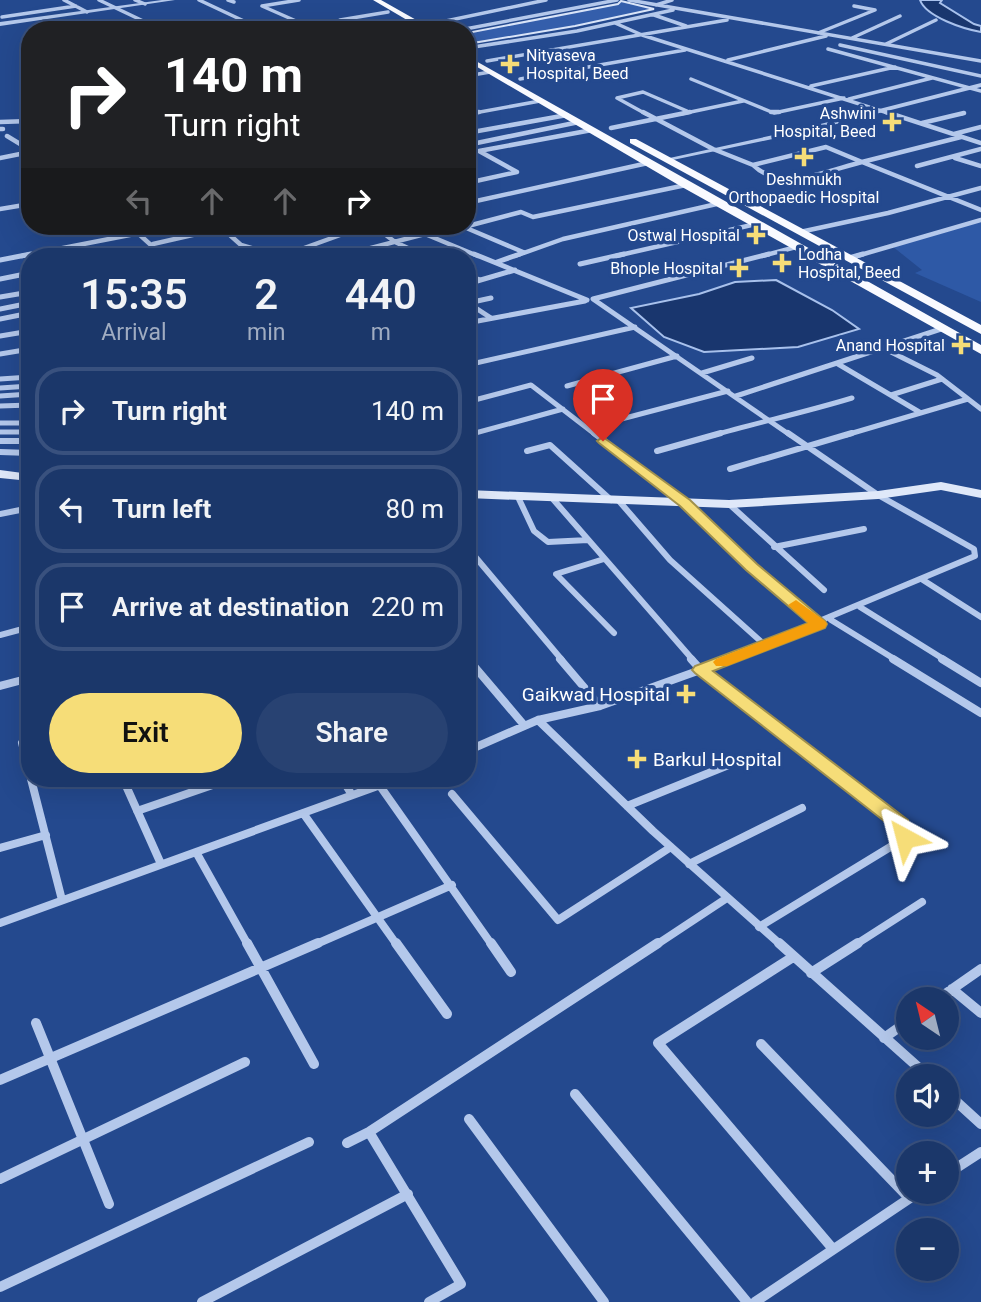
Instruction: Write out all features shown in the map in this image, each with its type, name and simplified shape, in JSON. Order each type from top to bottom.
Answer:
[{"type":"main road","points":[[365,0],[403,21]]},
{"type":"main road","points":[[376,0],[409,21]]},
{"type":"main road","points":[[476,59],[540,101],[981,350]]},
{"type":"main road","points":[[488,66],[520,79],[981,330]]},
{"type":"main road","points":[[0,474],[21,477]]},
{"type":"main road","points":[[476,495],[729,504],[878,495],[940,486],[981,494]]},
{"type":"street","points":[[64,0],[87,12]]},
{"type":"street","points":[[99,0],[144,21]]},
{"type":"street","points":[[135,0],[145,4]]},
{"type":"street","points":[[24,21],[172,0]]},
{"type":"street","points":[[199,0],[244,21]]},
{"type":"street","points":[[228,0],[234,2]]},
{"type":"street","points":[[296,21],[262,6],[299,0]]},
{"type":"street","points":[[455,21],[546,0]]},
{"type":"street","points":[[476,27],[617,0]]},
{"type":"street","points":[[629,0],[981,61]]},
{"type":"street","points":[[653,5],[672,0]]},
{"type":"street","points":[[1,16],[76,6]]},
{"type":"street","points":[[817,33],[875,10],[854,6]]},
{"type":"street","points":[[476,53],[675,9]]},
{"type":"street","points":[[340,20],[388,12]]},
{"type":"street","points":[[653,15],[688,27]]},
{"type":"street","points":[[1,16],[10,23]]},
{"type":"street","points":[[851,39],[900,16]]},
{"type":"street","points":[[476,72],[488,66],[733,19]]},
{"type":"street","points":[[886,45],[936,20]]},
{"type":"street","points":[[0,24],[21,21]]},
{"type":"street","points":[[615,23],[642,35],[728,60],[981,143]]},
{"type":"street","points":[[728,60],[830,35]]},
{"type":"street","points":[[840,45],[981,76]]},
{"type":"street","points":[[520,79],[689,49]]},
{"type":"street","points":[[828,49],[981,92]]},
{"type":"street","points":[[810,87],[896,67]]},
{"type":"street","points":[[691,79],[774,113],[846,99],[933,77]]},
{"type":"street","points":[[668,159],[981,85]]},
{"type":"street","points":[[687,111],[643,92],[617,98],[714,149],[753,165],[763,175],[788,179],[961,136]]},
{"type":"street","points":[[476,112],[540,101]]},
{"type":"street","points":[[611,128],[745,101]]},
{"type":"street","points":[[921,123],[964,113]]},
{"type":"street","points":[[476,131],[567,115]]},
{"type":"street","points":[[0,122],[21,121]]},
{"type":"street","points":[[476,143],[579,122]]},
{"type":"street","points":[[953,134],[981,127]]},
{"type":"street","points":[[476,181],[517,172],[479,151],[592,130]]},
{"type":"street","points":[[7,135],[21,145]]},
{"type":"street","points":[[753,165],[826,147],[981,210]]},
{"type":"street","points":[[917,166],[981,149]]},
{"type":"street","points":[[0,158],[21,153]]},
{"type":"street","points":[[954,157],[981,166]]},
{"type":"street","points":[[476,201],[648,163]]},
{"type":"street","points":[[476,224],[521,212],[533,217],[686,185]]},
{"type":"street","points":[[800,232],[888,213],[981,187]]},
{"type":"street","points":[[497,262],[618,225],[721,203]]},
{"type":"street","points":[[0,209],[21,206]]},
{"type":"street","points":[[849,258],[981,220]]},
{"type":"street","points":[[580,264],[756,224]]},
{"type":"street","points":[[476,232],[523,252]]},
{"type":"street","points":[[63,248],[131,235]]},
{"type":"street","points":[[143,235],[156,248]]},
{"type":"street","points":[[153,244],[192,235]]},
{"type":"street","points":[[230,235],[241,245],[252,248]]},
{"type":"street","points":[[306,248],[331,240],[337,235]]},
{"type":"street","points":[[386,235],[408,248]]},
{"type":"street","points":[[376,248],[421,235]]},
{"type":"street","points":[[428,235],[461,248]]},
{"type":"street","points":[[476,321],[590,300],[796,247]]},
{"type":"street","points":[[476,254],[590,300],[635,327],[878,495],[978,553]]},
{"type":"street","points":[[0,260],[21,256]]},
{"type":"street","points":[[476,282],[515,270]]},
{"type":"street","points":[[0,279],[21,275]]},
{"type":"street","points":[[476,279],[480,281]]},
{"type":"street","points":[[21,294],[0,298],[2,308],[21,305]]},
{"type":"street","points":[[476,301],[491,298]]},
{"type":"street","points":[[476,308],[491,318]]},
{"type":"street","points":[[0,319],[21,315]]},
{"type":"street","points":[[476,363],[635,327]]},
{"type":"street","points":[[736,396],[941,329]]},
{"type":"street","points":[[0,336],[21,332]]},
{"type":"street","points":[[884,349],[942,379],[981,409]]},
{"type":"street","points":[[0,354],[21,350]]},
{"type":"street","points":[[567,386],[677,356]]},
{"type":"street","points":[[702,373],[752,358]]},
{"type":"street","points":[[838,364],[921,413]]},
{"type":"street","points":[[0,379],[21,378]]},
{"type":"street","points":[[891,395],[942,379]]},
{"type":"street","points":[[476,400],[531,385],[685,503],[751,567],[819,624]]},
{"type":"street","points":[[0,388],[21,387]]},
{"type":"street","points":[[610,422],[728,391]]},
{"type":"street","points":[[0,396],[21,395]]},
{"type":"street","points":[[657,451],[770,419],[787,418],[852,398]]},
{"type":"street","points":[[730,469],[968,399]]},
{"type":"street","points":[[0,406],[21,405]]},
{"type":"street","points":[[476,433],[563,409]]},
{"type":"street","points":[[0,423],[21,423]]},
{"type":"street","points":[[0,432],[21,432]]},
{"type":"street","points":[[0,441],[21,441]]},
{"type":"street","points":[[527,451],[550,444],[615,501],[678,570],[766,646]]},
{"type":"street","points":[[0,453],[21,453]]},
{"type":"street","points":[[518,497],[534,531],[548,542],[588,540]]},
{"type":"street","points":[[552,498],[701,670],[901,825],[905,838],[759,926]]},
{"type":"street","points":[[729,504],[824,590]]},
{"type":"street","points":[[0,514],[21,510]]},
{"type":"street","points":[[774,547],[864,529]]},
{"type":"street","points":[[476,747],[538,720],[600,706],[766,646],[923,580],[978,553]]},
{"type":"street","points":[[476,558],[600,706]]},
{"type":"street","points":[[604,559],[555,575],[614,633]]},
{"type":"street","points":[[923,580],[981,617]]},
{"type":"street","points":[[860,607],[981,683]]},
{"type":"street","points":[[831,620],[981,713]]},
{"type":"street","points":[[0,635],[21,629]]},
{"type":"street","points":[[476,669],[524,725]]},
{"type":"street","points":[[0,686],[21,680]]},
{"type":"street","points":[[538,720],[671,847],[914,1064]]},
{"type":"street","points":[[627,806],[736,762]]},
{"type":"street","points":[[33,787],[62,900]]},
{"type":"street","points":[[126,787],[161,864]]},
{"type":"street","points":[[137,811],[207,787]]},
{"type":"street","points":[[347,787],[352,795]]},
{"type":"street","points":[[0,923],[377,787]]},
{"type":"street","points":[[381,787],[511,972]]},
{"type":"street","points":[[452,794],[558,920],[671,847]]},
{"type":"street","points":[[689,863],[802,807]]},
{"type":"street","points":[[303,813],[447,1014]]},
{"type":"street","points":[[0,848],[46,835]]},
{"type":"street","points":[[196,852],[314,1064]]},
{"type":"street","points":[[0,1080],[379,919],[452,885]]},
{"type":"street","points":[[348,1143],[369,1132],[727,898]]},
{"type":"street","points":[[811,973],[922,902]]},
{"type":"street","points":[[793,957],[658,1043],[833,1249]]},
{"type":"street","points":[[955,987],[981,969]]},
{"type":"street","points":[[959,995],[981,1013]]},
{"type":"street","points":[[36,1023],[109,1204]]},
{"type":"street","points":[[884,1038],[896,1030]]},
{"type":"street","points":[[761,1044],[896,1177]]},
{"type":"street","points":[[0,1178],[245,1062]]},
{"type":"street","points":[[575,1094],[747,1302]]},
{"type":"street","points":[[959,1102],[979,1118]]},
{"type":"street","points":[[468,1119],[604,1302]]},
{"type":"street","points":[[369,1132],[461,1284],[429,1302]]},
{"type":"street","points":[[0,1287],[309,1142]]},
{"type":"street","points":[[959,1166],[981,1152]]},
{"type":"street","points":[[202,1302],[408,1194]]},
{"type":"street","points":[[755,1302],[900,1204]]},
{"type":"shaded area","points":[[920,0],[942,0],[940,3],[981,26],[981,32],[937,17]]},
{"type":"shaded area","points":[[981,222],[981,302],[915,273],[922,270],[892,246]]},
{"type":"shaded area","points":[[776,280],[832,310],[859,329],[798,347],[704,352],[664,337],[631,308],[699,294],[735,282]]},
{"type":"building","points":[[621,1],[654,9],[476,42],[476,31],[618,4]]},
{"type":"slow traffic","points":[[721,662],[819,624],[796,605]]},
{"type":"place","name":"Nityaseva Hospital, Beed","points":[[510,64]]},
{"type":"place","name":"Ashwini Hospital, Beed","points":[[892,122]]},
{"type":"place","name":"Deshmukh Orthopaedic Hospital","points":[[804,157]]},
{"type":"place","name":"Ostwal Hospital","points":[[756,235]]},
{"type":"place","name":"Lodha Hospital, Beed","points":[[782,263]]},
{"type":"place","name":"Bhople Hospital","points":[[739,268]]},
{"type":"place","name":"Anand Hospital","points":[[961,345]]},
{"type":"place","name":"Gaikwad Hospital","points":[[686,694]]},
{"type":"place","name":"Barkul Hospital","points":[[637,759]]},
{"type":"route","points":[[603,441],[685,503],[751,567],[819,624],[701,670],[901,825],[905,838]]}]
